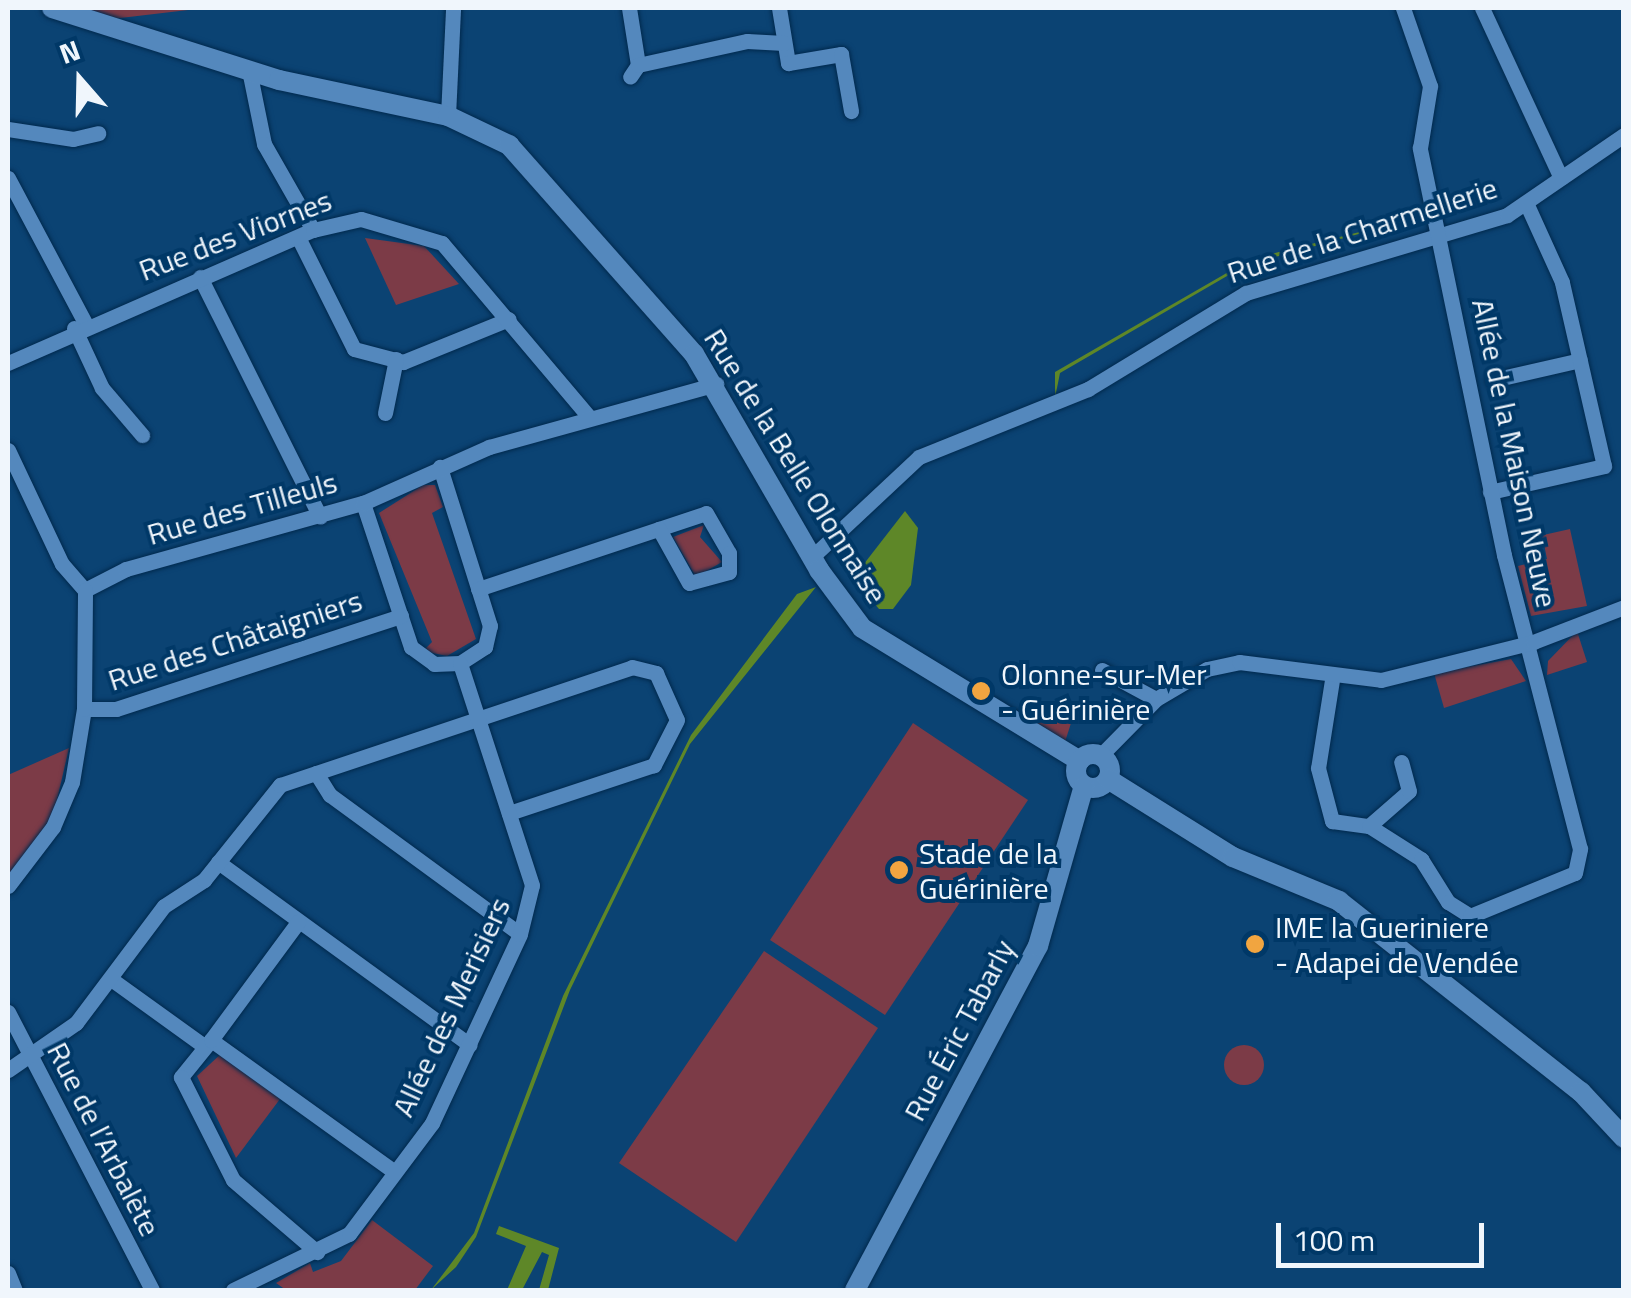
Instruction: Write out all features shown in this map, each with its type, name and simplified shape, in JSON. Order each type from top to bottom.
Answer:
[{"type":"street","name":"Rue de la Belle Olonnaise","points":[[52,8],[249,70],[448,116],[538,170],[716,384],[812,558],[880,642],[1090,758]]},
{"type":"street","points":[[448,116],[453,8]]},
{"type":"street","points":[[629,8],[634,71],[747,41],[784,44]]},
{"type":"street","points":[[779,8],[788,64],[841,54],[850,111]]},
{"type":"street","name":"Allée de la Maison Neuve","points":[[1403,8],[1430,86],[1420,148],[1442,236],[1490,492],[1518,616],[1533,642],[1624,606]]},
{"type":"street","points":[[1482,8],[1561,178]]},
{"type":"street","points":[[249,70],[262,139],[354,349],[396,359],[509,319]]},
{"type":"street","points":[[8,130],[74,139],[98,133]]},
{"type":"street","name":"Rue de la Charmellerie","points":[[812,558],[920,457],[1088,389],[1246,293],[1442,236],[1527,205],[1624,135]]},
{"type":"street","points":[[8,178],[79,325],[102,388],[142,435]]},
{"type":"street","points":[[1527,205],[1562,282],[1604,466]]},
{"type":"street","name":"Rue des Viornes","points":[[8,363],[79,325],[347,218],[429,235],[509,319],[590,418]]},
{"type":"street","points":[[200,276],[320,517]]},
{"type":"street","points":[[385,413],[396,359]]},
{"type":"street","points":[[1493,380],[1580,360]]},
{"type":"street","name":"Rue des Tilleuls","points":[[85,590],[135,566],[320,517],[363,503],[440,467],[590,418],[716,384]]},
{"type":"street","points":[[8,450],[59,558],[85,590],[84,709],[59,815],[8,886]]},
{"type":"street","points":[[1490,492],[1624,462]]},
{"type":"street","points":[[363,503],[401,616],[422,658],[460,663],[490,636],[440,467]]},
{"type":"street","points":[[478,588],[706,512],[729,553],[728,572],[690,584],[658,529]]},
{"type":"street","name":"Rue des Châtaigniers","points":[[84,709],[116,709],[401,616]]},
{"type":"street","points":[[1108,779],[1084,786],[1090,758],[1156,700],[1239,662],[1332,680],[1381,680],[1533,642],[1582,858],[1575,873],[1470,916],[1444,897],[1427,863],[1369,826],[1345,826],[1325,811],[1318,768],[1332,680]]},
{"type":"street","name":"Allée des Merisiers","points":[[233,1290],[349,1234],[395,1172],[470,1045],[534,896],[460,663]]},
{"type":"street","points":[[8,1070],[27,1050],[76,1023],[164,906],[218,862],[271,791],[642,666],[676,714],[654,765],[509,813]]},
{"type":"street","points":[[1102,670],[1156,700]]},
{"type":"street","points":[[1090,758],[1108,779],[1233,857],[1339,901],[1581,1092],[1624,1138]]},
{"type":"street","points":[[1369,826],[1409,791],[1401,762]]},
{"type":"street","points":[[316,773],[330,795],[520,934]]},
{"type":"street","name":"Rue Éric Tabarly","points":[[855,1290],[1038,946],[1084,786]]},
{"type":"street","points":[[218,862],[470,1045]]},
{"type":"street","points":[[298,922],[182,1076],[233,1180],[317,1252]]},
{"type":"street","points":[[111,979],[395,1172]]},
{"type":"street","name":"Rue de l’Arbalète","points":[[8,1012],[152,1290]]},
{"type":"street","points":[[8,1274],[16,1290]]},
{"type":"shaded area","points":[[82,8],[205,8],[112,19]]},
{"type":"shaded area","points":[[1424,216],[1246,265],[1060,373],[1055,398],[1055,372],[1251,259]]},
{"type":"shaded area","points":[[365,238],[424,246],[459,284],[396,305]]},
{"type":"shaded area","points":[[423,485],[435,485],[443,507],[432,513],[476,639],[447,656],[423,651],[432,642],[379,513]]},
{"type":"shaded area","points":[[905,511],[918,528],[911,585],[893,609],[879,609],[853,578]]},
{"type":"shaded area","points":[[704,525],[700,537],[722,562],[696,577],[673,537]]},
{"type":"shaded area","points":[[1570,529],[1587,606],[1531,616],[1518,566],[1547,559],[1544,544],[1530,538]]},
{"type":"shaded area","points":[[816,587],[690,744],[570,990],[476,1237],[456,1267],[431,1290],[474,1233],[563,996],[691,735],[797,594]]},
{"type":"shaded area","points":[[1577,631],[1587,662],[1547,675],[1548,661]]},
{"type":"shaded area","points":[[1511,659],[1526,681],[1444,708],[1434,673]]},
{"type":"shaded area","points":[[1024,703],[1071,723],[1065,742],[1018,712]]},
{"type":"shaded area","name":"Stade de la Guérinière","points":[[913,723],[1028,800],[885,1015],[770,940]]},
{"type":"shaded area","points":[[69,748],[53,817],[8,876],[8,775]]},
{"type":"shaded area","points":[[764,951],[878,1028],[736,1242],[619,1163]]},
{"type":"shaded area","points":[[1244,1045],[1258,1051],[1264,1065],[1258,1079],[1244,1085],[1230,1079],[1224,1065],[1230,1051]]},
{"type":"shaded area","points":[[222,1053],[283,1095],[236,1158],[197,1076]]},
{"type":"shaded area","points":[[372,1220],[433,1266],[415,1290],[286,1290],[276,1283],[310,1263],[313,1272],[341,1261]]},
{"type":"shaded area","points":[[499,1226],[559,1248],[548,1290],[539,1290],[549,1255],[542,1252],[522,1290],[507,1290],[526,1246],[496,1234]]},
{"type":"place","name":"Olonne-sur-Mer - Guérinière","points":[[981,691]]},
{"type":"place","name":"Stade de la Guérinière","points":[[899,870]]},
{"type":"place","name":"IME la Gueriniere - Adapei de Vendée","points":[[1255,944]]}]
